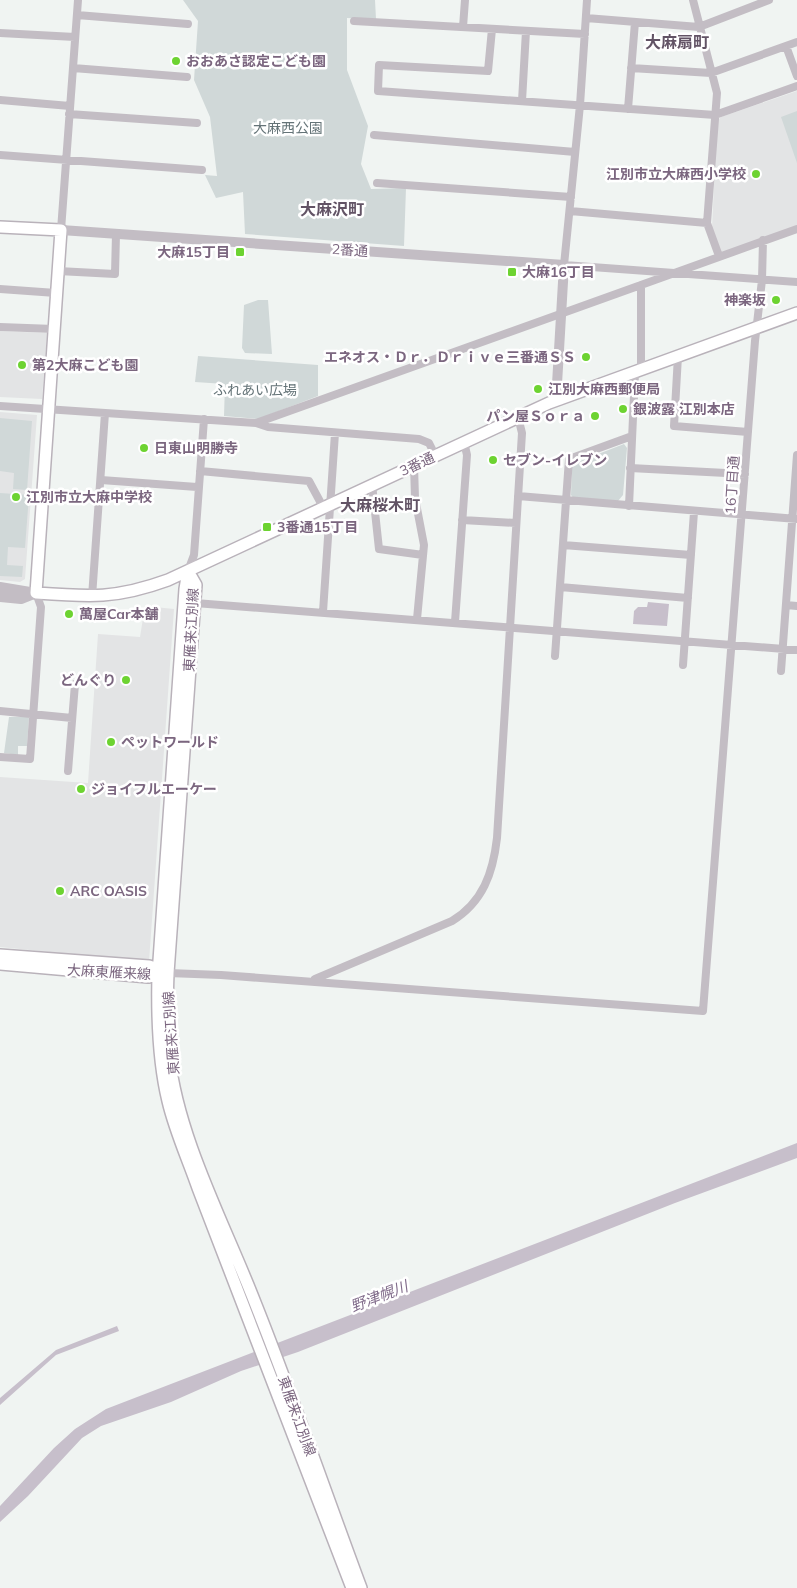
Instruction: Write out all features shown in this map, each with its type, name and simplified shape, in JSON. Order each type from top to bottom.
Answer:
[{"type":"main road","name":"2番通","points":[[0,227],[61,230]]},
{"type":"main road","points":[[36,593],[61,230]]},
{"type":"main road","name":"3番通","points":[[36,593],[92,597],[136,591],[188,571],[518,417],[797,312]]},
{"type":"main road","name":"東雁来江別線","points":[[188,571],[196,585],[195,603],[162,972],[167,1000],[170,1057],[178,1101],[202,1172],[260,1314],[286,1401],[352,1588]]},
{"type":"main road","name":"東雁来江別線","points":[[188,571],[185,589],[158,1032],[168,1103],[249,1319],[286,1401],[361,1588]]},
{"type":"main road","name":"大麻東雁来線","points":[[0,955],[149,966],[162,972]]},
{"type":"main road","name":"大麻東雁来線","points":[[0,964],[148,977],[162,972]]},
{"type":"street","points":[[61,230],[78,0]]},
{"type":"street","points":[[463,27],[465,0]]},
{"type":"street","points":[[560,400],[557,384],[560,316],[580,105],[587,0]]},
{"type":"street","points":[[693,0],[717,93],[707,223],[719,256]]},
{"type":"street","points":[[586,18],[699,26],[769,0]]},
{"type":"street","points":[[77,16],[188,24]]},
{"type":"street","points":[[354,20],[585,34]]},
{"type":"street","points":[[628,109],[635,22]]},
{"type":"street","points":[[492,29],[488,71],[379,65],[378,91],[715,115],[797,86]]},
{"type":"street","points":[[522,101],[526,31]]},
{"type":"street","points":[[0,32],[75,37]]},
{"type":"street","points":[[631,68],[711,73],[797,42]]},
{"type":"street","points":[[786,46],[797,76]]},
{"type":"street","points":[[73,68],[187,77]]},
{"type":"street","points":[[0,100],[70,110],[197,123]]},
{"type":"street","points":[[374,135],[575,152]]},
{"type":"street","points":[[0,155],[202,170]]},
{"type":"street","points":[[377,182],[571,197]]},
{"type":"street","points":[[570,211],[707,223]]},
{"type":"street","points":[[256,423],[560,316],[671,273],[797,229]]},
{"type":"street","name":"2番通","points":[[61,230],[564,265]]},
{"type":"street","points":[[58,271],[115,274],[116,234]]},
{"type":"street","name":"16丁目通","points":[[301,981],[703,1011],[743,516],[756,327],[762,280],[763,240]]},
{"type":"street","points":[[564,265],[797,282]]},
{"type":"street","points":[[628,506],[638,372],[641,285]]},
{"type":"street","points":[[0,289],[56,293]]},
{"type":"street","points":[[0,327],[54,329]]},
{"type":"street","points":[[678,356],[674,426],[748,432]]},
{"type":"street","points":[[0,406],[256,423],[268,427],[419,439],[429,443],[435,455]]},
{"type":"street","points":[[92,597],[105,413]]},
{"type":"street","points":[[162,972],[301,981],[326,976],[452,921],[471,907],[482,892],[490,875],[495,857],[522,433],[518,417]]},
{"type":"street","points":[[188,571],[194,555],[204,419]]},
{"type":"street","points":[[323,612],[327,505],[335,433]]},
{"type":"street","points":[[555,656],[563,545],[564,501],[569,459],[632,436]]},
{"type":"street","points":[[455,622],[467,455],[464,442]]},
{"type":"street","points":[[781,671],[786,605],[794,562],[797,455]]},
{"type":"street","points":[[414,465],[415,498],[424,545],[417,619]]},
{"type":"street","points":[[630,468],[745,474]]},
{"type":"street","points":[[200,471],[309,481],[327,505]]},
{"type":"street","points":[[100,480],[198,487]]},
{"type":"street","points":[[372,484],[377,514],[379,549],[423,556]]},
{"type":"street","points":[[518,496],[795,519]]},
{"type":"street","points":[[683,665],[694,512]]},
{"type":"street","points":[[462,520],[516,523]]},
{"type":"street","points":[[563,545],[691,555]]},
{"type":"street","name":"3番通","points":[[0,587],[36,593]]},
{"type":"street","points":[[560,587],[688,598]]},
{"type":"street","points":[[0,757],[30,759],[41,607],[36,593]]},
{"type":"street","name":"3番通","points":[[0,597],[21,599],[36,593]]},
{"type":"street","points":[[195,603],[797,650]]},
{"type":"street","points":[[786,605],[797,606]]},
{"type":"street","points":[[68,771],[75,684]]},
{"type":"street","points":[[0,712],[72,718]]},
{"type":"shaded area","name":"江別市立大麻西小学校","points":[[797,91],[797,226],[721,253],[712,228],[717,121],[721,117]]},
{"type":"shaded area","name":"第2大麻こども園","points":[[0,331],[47,333],[42,399],[0,397]]},
{"type":"shaded area","name":"江別市立大麻中学校","points":[[0,412],[37,415],[25,579],[20,582],[0,580]]},
{"type":"shaded area","points":[[648,602],[669,604],[667,626],[633,624],[634,611],[638,607],[647,607]]},
{"type":"shaded area","name":"ジョイフルエーケー","points":[[145,606],[174,609],[149,962],[0,947],[0,777],[88,783],[98,634],[140,637]]},
{"type":"shaded area","points":[[797,1143],[797,1158],[675,1203],[298,1352],[241,1371],[171,1402],[101,1426],[82,1438],[28,1496],[0,1522],[0,1506],[54,1448],[75,1429],[106,1409]]},
{"type":"shaded area","points":[[117,1326],[119,1331],[56,1355],[0,1405],[0,1398],[56,1350]]},
{"type":"green space","name":"大麻西公園","points":[[183,0],[375,0],[376,19],[347,18],[347,70],[368,126],[361,164],[371,189],[406,188],[404,246],[245,234],[243,192],[216,198],[205,175],[217,176],[210,117],[194,80],[198,21]]},
{"type":"green space","points":[[797,111],[797,163],[781,117]]},
{"type":"green space","points":[[258,300],[268,300],[272,354],[245,353],[242,348],[244,305]]},
{"type":"green space","name":"ふれあい広場","points":[[198,356],[318,365],[318,396],[258,419],[224,416],[225,384],[195,382]]},
{"type":"green space","points":[[0,418],[32,421],[27,490],[13,489],[14,473],[0,471]]},
{"type":"green space","points":[[624,444],[627,448],[623,495],[618,501],[574,499],[571,495],[572,466],[575,463]]},
{"type":"green space","points":[[0,493],[29,495],[25,548],[8,547],[7,565],[23,566],[22,577],[0,576]]},
{"type":"green space","points":[[9,717],[29,717],[27,746],[18,746],[18,755],[4,753]]},
{"type":"place","name":"おおあさ認定こども園","points":[[176,61]]},
{"type":"place","name":"江別市立大麻西小学校","points":[[756,174]]},
{"type":"place","name":"大麻15丁目","points":[[240,252]]},
{"type":"place","name":"大麻16丁目","points":[[512,272]]},
{"type":"place","name":"神楽坂","points":[[776,300]]},
{"type":"place","name":"エネオス・Ｄｒ．Ｄｒｉｖｅ三番通ＳＳ","points":[[586,357]]},
{"type":"place","name":"第2大麻こども園","points":[[22,365]]},
{"type":"place","name":"江別大麻西郵便局","points":[[538,389]]},
{"type":"place","name":"銀波露 江別本店","points":[[623,409]]},
{"type":"place","name":"パン屋Ｓｏｒａ","points":[[595,416]]},
{"type":"place","name":"日東山明勝寺","points":[[144,448]]},
{"type":"place","name":"セブン-イレブン","points":[[493,460]]},
{"type":"place","name":"江別市立大麻中学校","points":[[16,497]]},
{"type":"place","name":"3番通15丁目","points":[[267,527]]},
{"type":"place","name":"萬屋Car本舗","points":[[69,614]]},
{"type":"place","name":"どんぐり","points":[[126,680]]},
{"type":"place","name":"ペットワールド","points":[[111,742]]},
{"type":"place","name":"ジョイフルエーケー","points":[[81,789]]},
{"type":"place","name":"ARC OASIS","points":[[60,891]]},
{"type":"district","name":"大麻扇町","points":[[677,42]]},
{"type":"district","name":"大麻沢町","points":[[332,209]]},
{"type":"district","name":"大麻桜木町","points":[[380,505]]},
{"type":"water label","name":"野津幌川","points":[[379,1296]]}]
